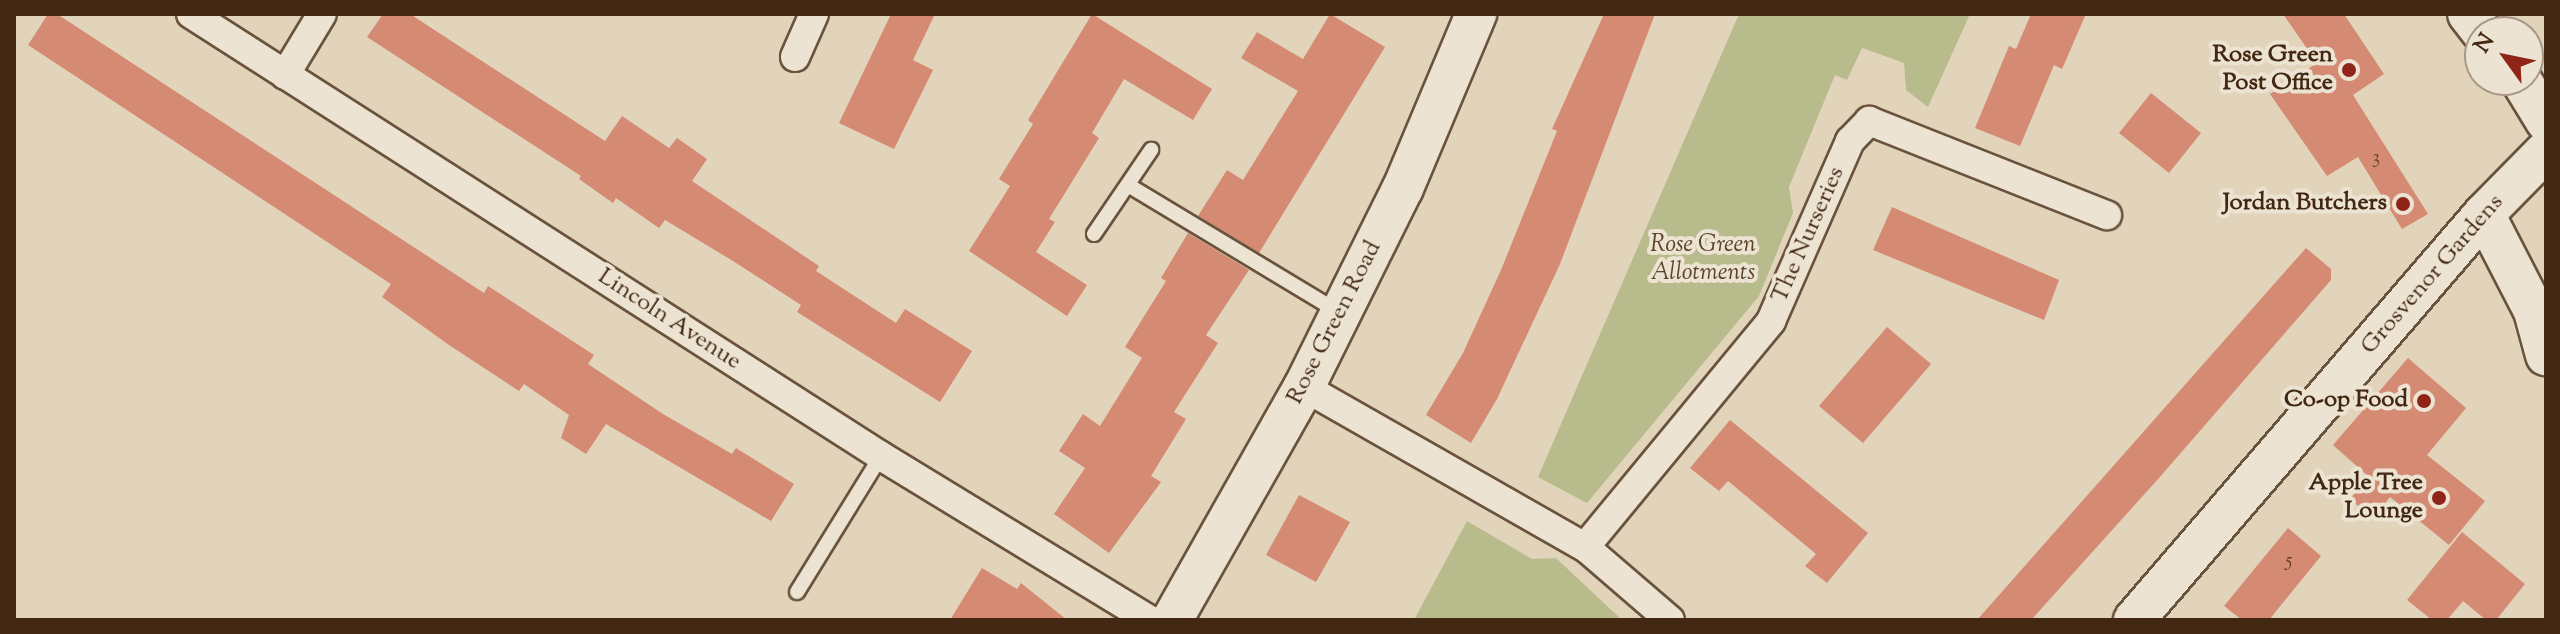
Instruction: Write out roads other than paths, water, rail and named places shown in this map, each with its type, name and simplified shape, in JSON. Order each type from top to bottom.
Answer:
[{"type":"street","name":"Lincoln Avenue","points":[[191,14],[881,456],[1150,620]]},
{"type":"street","points":[[285,75],[322,14]]},
{"type":"street","points":[[795,57],[814,14]]},
{"type":"street","name":"Rose Green Road","points":[[1172,620],[1304,387],[1403,188],[1476,14]]},
{"type":"street","points":[[2531,96],[2546,121]]},
{"type":"street","name":"The Nurseries","points":[[1585,547],[1771,321],[1850,141],[1869,121],[2107,215]]},
{"type":"street","name":"Grosvenor Gardens","points":[[2134,620],[2484,214],[2546,151]]},
{"type":"street","points":[[2484,214],[2534,311],[2546,355]]},
{"type":"street","points":[[1304,387],[1585,547],[1670,620]]},
{"type":"lane","points":[[1094,234],[1151,150]]},
{"type":"lane","points":[[1128,185],[1340,313]]},
{"type":"lane","points":[[797,592],[881,456]]},
{"type":"place","name":"Rose Green Post Office","points":[[2349,70]]},
{"type":"place","name":"Jordan Butchers","points":[[2403,204]]},
{"type":"place","name":"Co-op Food","points":[[2424,401]]},
{"type":"place","name":"Apple Tree Lounge","points":[[2439,498]]},
{"type":"park label","name":"Rose Green Allotments","points":[[1703,260]]}]
